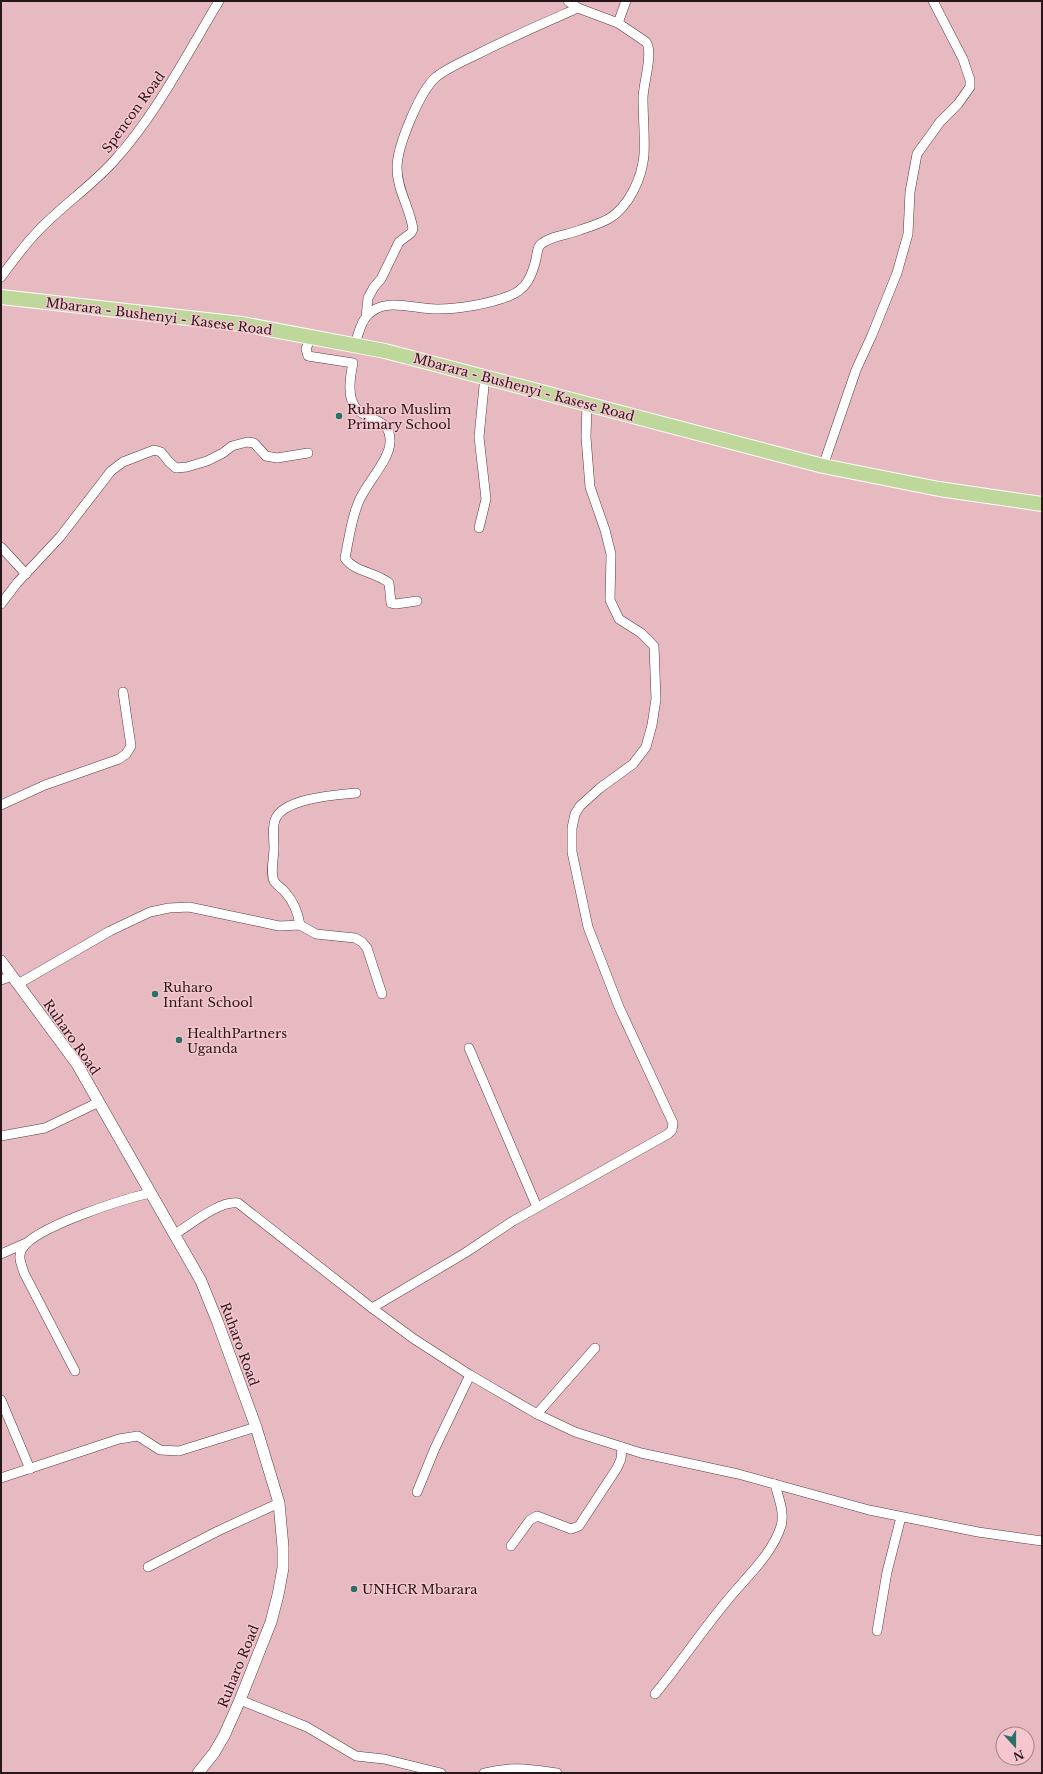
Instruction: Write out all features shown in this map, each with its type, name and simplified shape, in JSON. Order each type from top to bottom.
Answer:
[{"type":"main road","name":"Mbarara - Bushenyi - Kasese Road","points":[[1,297],[242,324],[385,351],[824,466],[939,489],[1042,504]]},
{"type":"street","name":"Spencon Road","points":[[1,277],[39,230],[96,179],[130,142],[175,78],[220,1]]},
{"type":"street","points":[[366,317],[382,307],[397,304],[437,309],[469,306],[510,296],[522,289],[531,278],[538,249],[542,244],[548,240],[580,230],[610,218],[620,211],[626,202],[638,180],[644,157],[643,86],[649,45],[618,23],[578,8],[568,1]]},
{"type":"street","points":[[618,23],[626,1]]},
{"type":"street","points":[[824,466],[856,370],[872,336],[897,273],[908,234],[910,192],[917,154],[940,122],[958,104],[970,87],[970,80],[963,59],[933,1]]},
{"type":"street","points":[[354,345],[366,317],[368,298],[374,287],[382,279],[399,242],[411,233],[413,229],[398,183],[397,167],[399,150],[408,124],[427,88],[436,78],[452,67],[500,42],[578,8]]},
{"type":"street","points":[[311,337],[306,349],[308,356],[353,363],[350,393],[352,401],[357,410],[366,416],[378,420],[386,427],[390,436],[387,454],[359,501],[352,523],[345,558],[352,565],[382,577],[389,583],[391,603],[396,604],[417,601]]},
{"type":"street","points":[[479,528],[486,499],[479,437],[485,376]]},
{"type":"street","points":[[372,1308],[465,1254],[506,1225],[668,1134],[673,1126],[619,1007],[588,927],[572,852],[572,828],[580,806],[600,788],[634,764],[646,747],[652,725],[656,699],[654,646],[640,632],[619,619],[610,600],[611,554],[605,530],[590,487],[586,437],[587,403]]},
{"type":"street","points":[[1,604],[60,537],[111,471],[122,462],[154,450],[161,452],[176,468],[187,467],[207,461],[232,446],[247,442],[254,443],[266,456],[277,458],[308,453]]},
{"type":"street","points":[[1,547],[26,574]]},
{"type":"street","points":[[1,805],[45,785],[107,764],[126,754],[131,746],[123,692]]},
{"type":"street","points":[[300,925],[294,903],[284,890],[277,885],[273,877],[275,820],[281,810],[302,801],[330,795],[356,793]]},
{"type":"street","points":[[1,980],[15,980],[150,912],[169,908],[189,908],[279,926],[300,925],[316,934],[355,938],[362,942],[367,948],[382,994]]},
{"type":"street","name":"Ruharo Road","points":[[1,960],[77,1064],[175,1234],[204,1288],[256,1427],[279,1503],[283,1547],[278,1595],[264,1640],[240,1700],[214,1753],[198,1773]]},
{"type":"street","points":[[469,1048],[537,1207]]},
{"type":"street","points":[[1,1136],[45,1128],[99,1102]]},
{"type":"street","points":[[1,1254],[27,1242],[35,1236],[120,1200],[150,1193]]},
{"type":"street","points":[[175,1234],[213,1210],[229,1203],[238,1203],[414,1339],[470,1375],[537,1414],[575,1432],[641,1453],[738,1474],[901,1517],[978,1532],[1042,1541]]},
{"type":"street","points":[[27,1242],[21,1251],[19,1258],[24,1273],[75,1371]]},
{"type":"street","points":[[537,1414],[595,1348]]},
{"type":"street","points":[[417,1492],[435,1448],[470,1375]]},
{"type":"street","points":[[1,1400],[30,1469]]},
{"type":"street","points":[[1,1478],[119,1439],[135,1436],[142,1438],[160,1450],[170,1452],[179,1451],[256,1427]]},
{"type":"street","points":[[511,1546],[530,1520],[536,1516],[571,1529],[579,1526],[617,1468],[621,1459],[622,1447]]},
{"type":"street","points":[[655,1694],[725,1602],[762,1560],[775,1539],[782,1519],[782,1511],[775,1484]]},
{"type":"street","points":[[148,1567],[218,1531],[279,1503]]},
{"type":"street","points":[[878,1631],[887,1572],[901,1517]]},
{"type":"street","points":[[240,1700],[306,1727],[356,1756],[384,1759],[441,1773]]},
{"type":"street","points":[[484,1773],[504,1768],[518,1767],[557,1773]]},
{"type":"place","name":"Ruharo Muslim Primary School","points":[[339,416]]},
{"type":"place","name":"Ruharo Infant School","points":[[155,994]]},
{"type":"place","name":"HealthPartners Uganda","points":[[179,1040]]},
{"type":"place","name":"UNHCR Mbarara","points":[[354,1589]]}]
